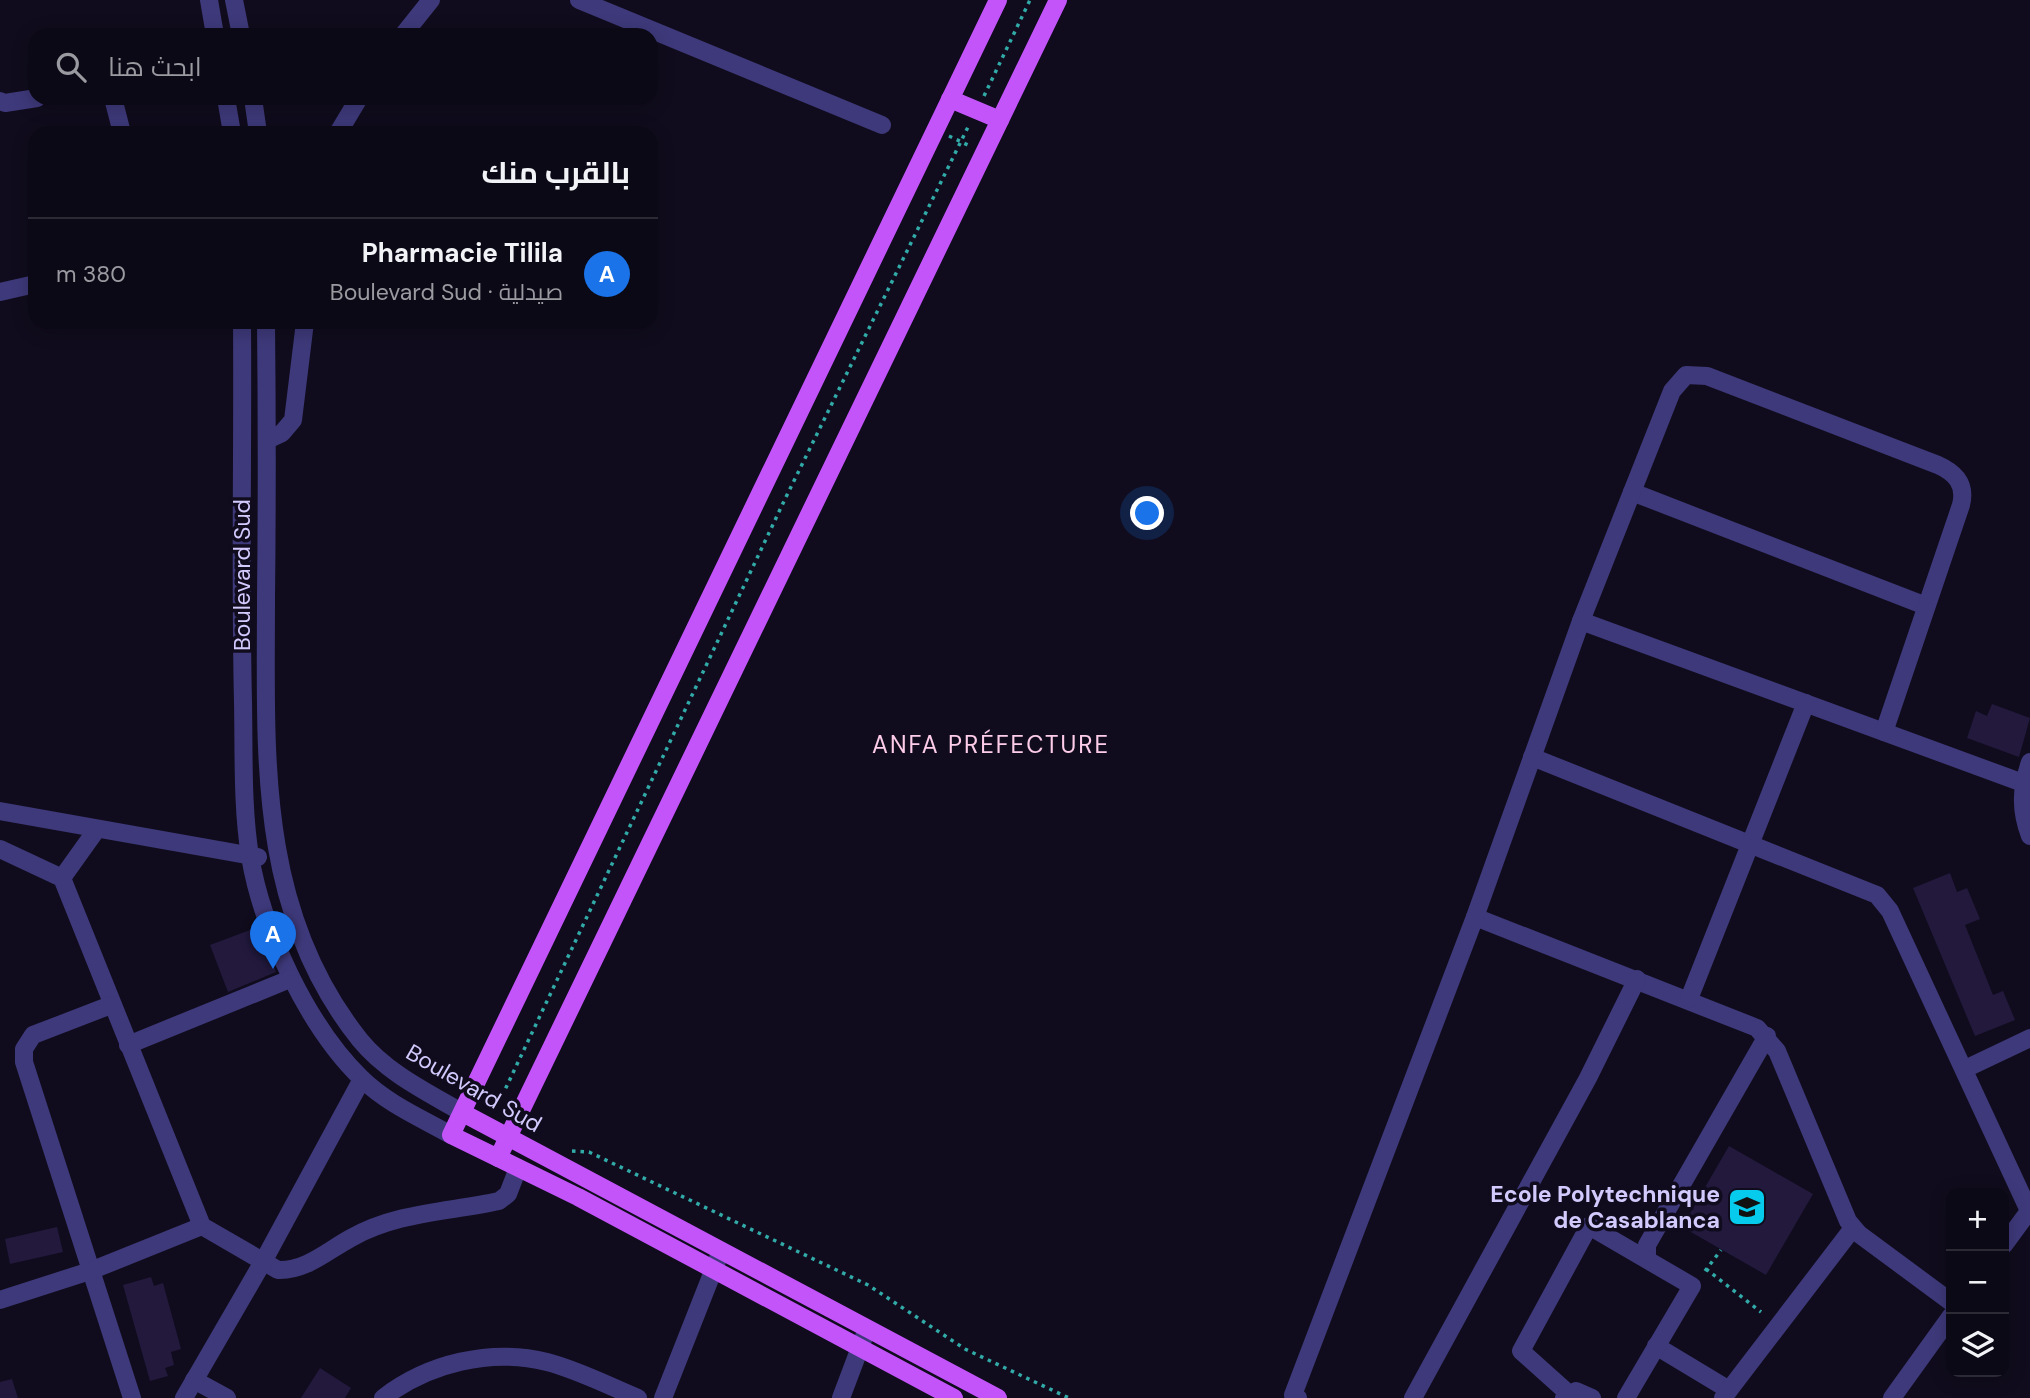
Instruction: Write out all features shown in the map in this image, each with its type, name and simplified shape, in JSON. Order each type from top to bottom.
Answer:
[{"type":"main road","points":[[452,1135],[998,0]]},
{"type":"main road","points":[[498,1158],[985,153],[1053,1]]},
{"type":"main road","points":[[950,99],[1000,120]]},
{"type":"main road","name":"Boulevard Sud","points":[[463,1113],[998,1398]]},
{"type":"main road","name":"Boulevard Sud","points":[[452,1135],[954,1398]]},
{"type":"street","points":[[209,0],[214,28]]},
{"type":"street","points":[[234,0],[240,28]]},
{"type":"street","points":[[408,28],[430,0]]},
{"type":"street","points":[[579,0],[647,28]]},
{"type":"street","points":[[658,33],[882,125]]},
{"type":"street","points":[[0,101],[5,103],[28,99]]},
{"type":"street","points":[[115,105],[119,126]]},
{"type":"street","points":[[227,105],[231,126]]},
{"type":"street","points":[[254,105],[257,126]]},
{"type":"street","points":[[342,126],[355,105]]},
{"type":"street","points":[[0,292],[28,286]]},
{"type":"street","name":"Boulevard Sud","points":[[242,329],[242,660],[250,857],[290,979],[362,1079],[402,1110],[452,1135]]},
{"type":"street","name":"Boulevard Sud","points":[[266,329],[266,756],[276,856],[310,961],[331,1001],[361,1042],[391,1069],[463,1113]]},
{"type":"street","points":[[267,440],[282,433],[293,420],[304,329]]},
{"type":"street","points":[[1298,1398],[1293,1395],[1475,916],[1581,621],[1675,384],[1693,373],[1913,455],[1952,472],[1963,490],[1961,505],[1884,732]]},
{"type":"street","points":[[1632,492],[1926,606]]},
{"type":"street","points":[[1581,621],[2023,783]]},
{"type":"street","points":[[1689,999],[1806,703]]},
{"type":"street","points":[[1532,757],[1866,890],[1883,901],[1965,1069],[2029,1212],[2009,1238]]},
{"type":"street","points":[[2030,762],[2023,783],[2022,807],[2030,836]]},
{"type":"street","points":[[0,811],[250,857],[276,856]]},
{"type":"street","points":[[62,878],[97,829]]},
{"type":"street","points":[[0,849],[62,878],[202,1226],[278,1270],[301,1268],[354,1236],[400,1218],[499,1201],[508,1194],[519,1168]]},
{"type":"street","points":[[1475,916],[1746,1021],[1767,1036],[1777,1051],[1853,1228],[1946,1298]]},
{"type":"street","points":[[128,1045],[290,979]]},
{"type":"street","points":[[1413,1398],[1588,1078],[1637,979]]},
{"type":"street","points":[[111,1005],[33,1035],[24,1049],[24,1062],[132,1398]]},
{"type":"street","points":[[1647,1258],[1647,1245],[1767,1036]]},
{"type":"street","points":[[1965,1069],[2030,1038]]},
{"type":"street","points":[[184,1398],[264,1261],[362,1079]]},
{"type":"street","points":[[0,1300],[90,1271],[202,1226]]},
{"type":"street","points":[[1592,1398],[1576,1391],[1566,1396],[1521,1351],[1589,1226],[1692,1286],[1626,1398]]},
{"type":"street","points":[[1656,1346],[1726,1394],[1853,1228]]},
{"type":"street","points":[[663,1398],[712,1269],[722,1251]]},
{"type":"street","points":[[1892,1398],[1946,1323]]},
{"type":"street","points":[[841,1398],[867,1329]]},
{"type":"street","points":[[383,1398],[400,1385],[444,1364],[493,1357],[546,1362],[638,1398]]},
{"type":"street","points":[[194,1380],[226,1398]]},
{"type":"path","points":[[502,1096],[786,497],[1030,0]]},
{"type":"path","points":[[935,129],[985,153]]},
{"type":"path","points":[[565,1151],[589,1152],[817,1260],[878,1291],[965,1349],[1069,1398]]},
{"type":"path","points":[[1692,1286],[1721,1250]]},
{"type":"path","points":[[1706,1269],[1761,1312]]},
{"type":"building","points":[[1992,704],[2030,718],[2019,757],[1967,738],[1976,711],[1987,716]]},
{"type":"building","points":[[1950,873],[1957,892],[1967,888],[1980,919],[1965,925],[1993,995],[2003,991],[2015,1020],[1975,1036],[1913,888]]},
{"type":"building","points":[[258,927],[276,972],[228,992],[210,945]]},
{"type":"building","points":[[1729,1146],[1813,1194],[1766,1275],[1682,1227]]},
{"type":"building","points":[[57,1227],[63,1252],[10,1264],[5,1239]]},
{"type":"building","points":[[151,1277],[154,1286],[163,1283],[181,1349],[171,1352],[174,1365],[165,1368],[168,1376],[150,1381],[123,1285]]},
{"type":"building","points":[[320,1368],[351,1388],[345,1398],[301,1398]]},
{"type":"building","points":[[12,1379],[18,1398],[0,1398],[0,1382]]},
{"type":"place","name":"Pharmacie Tilila","points":[[273,969]]},
{"type":"place","name":"Ecole Polytechnique de Casablanca","points":[[1747,1207]]},
{"type":"district","name":"ANFA PRÉFECTURE","points":[[991,744]]}]
